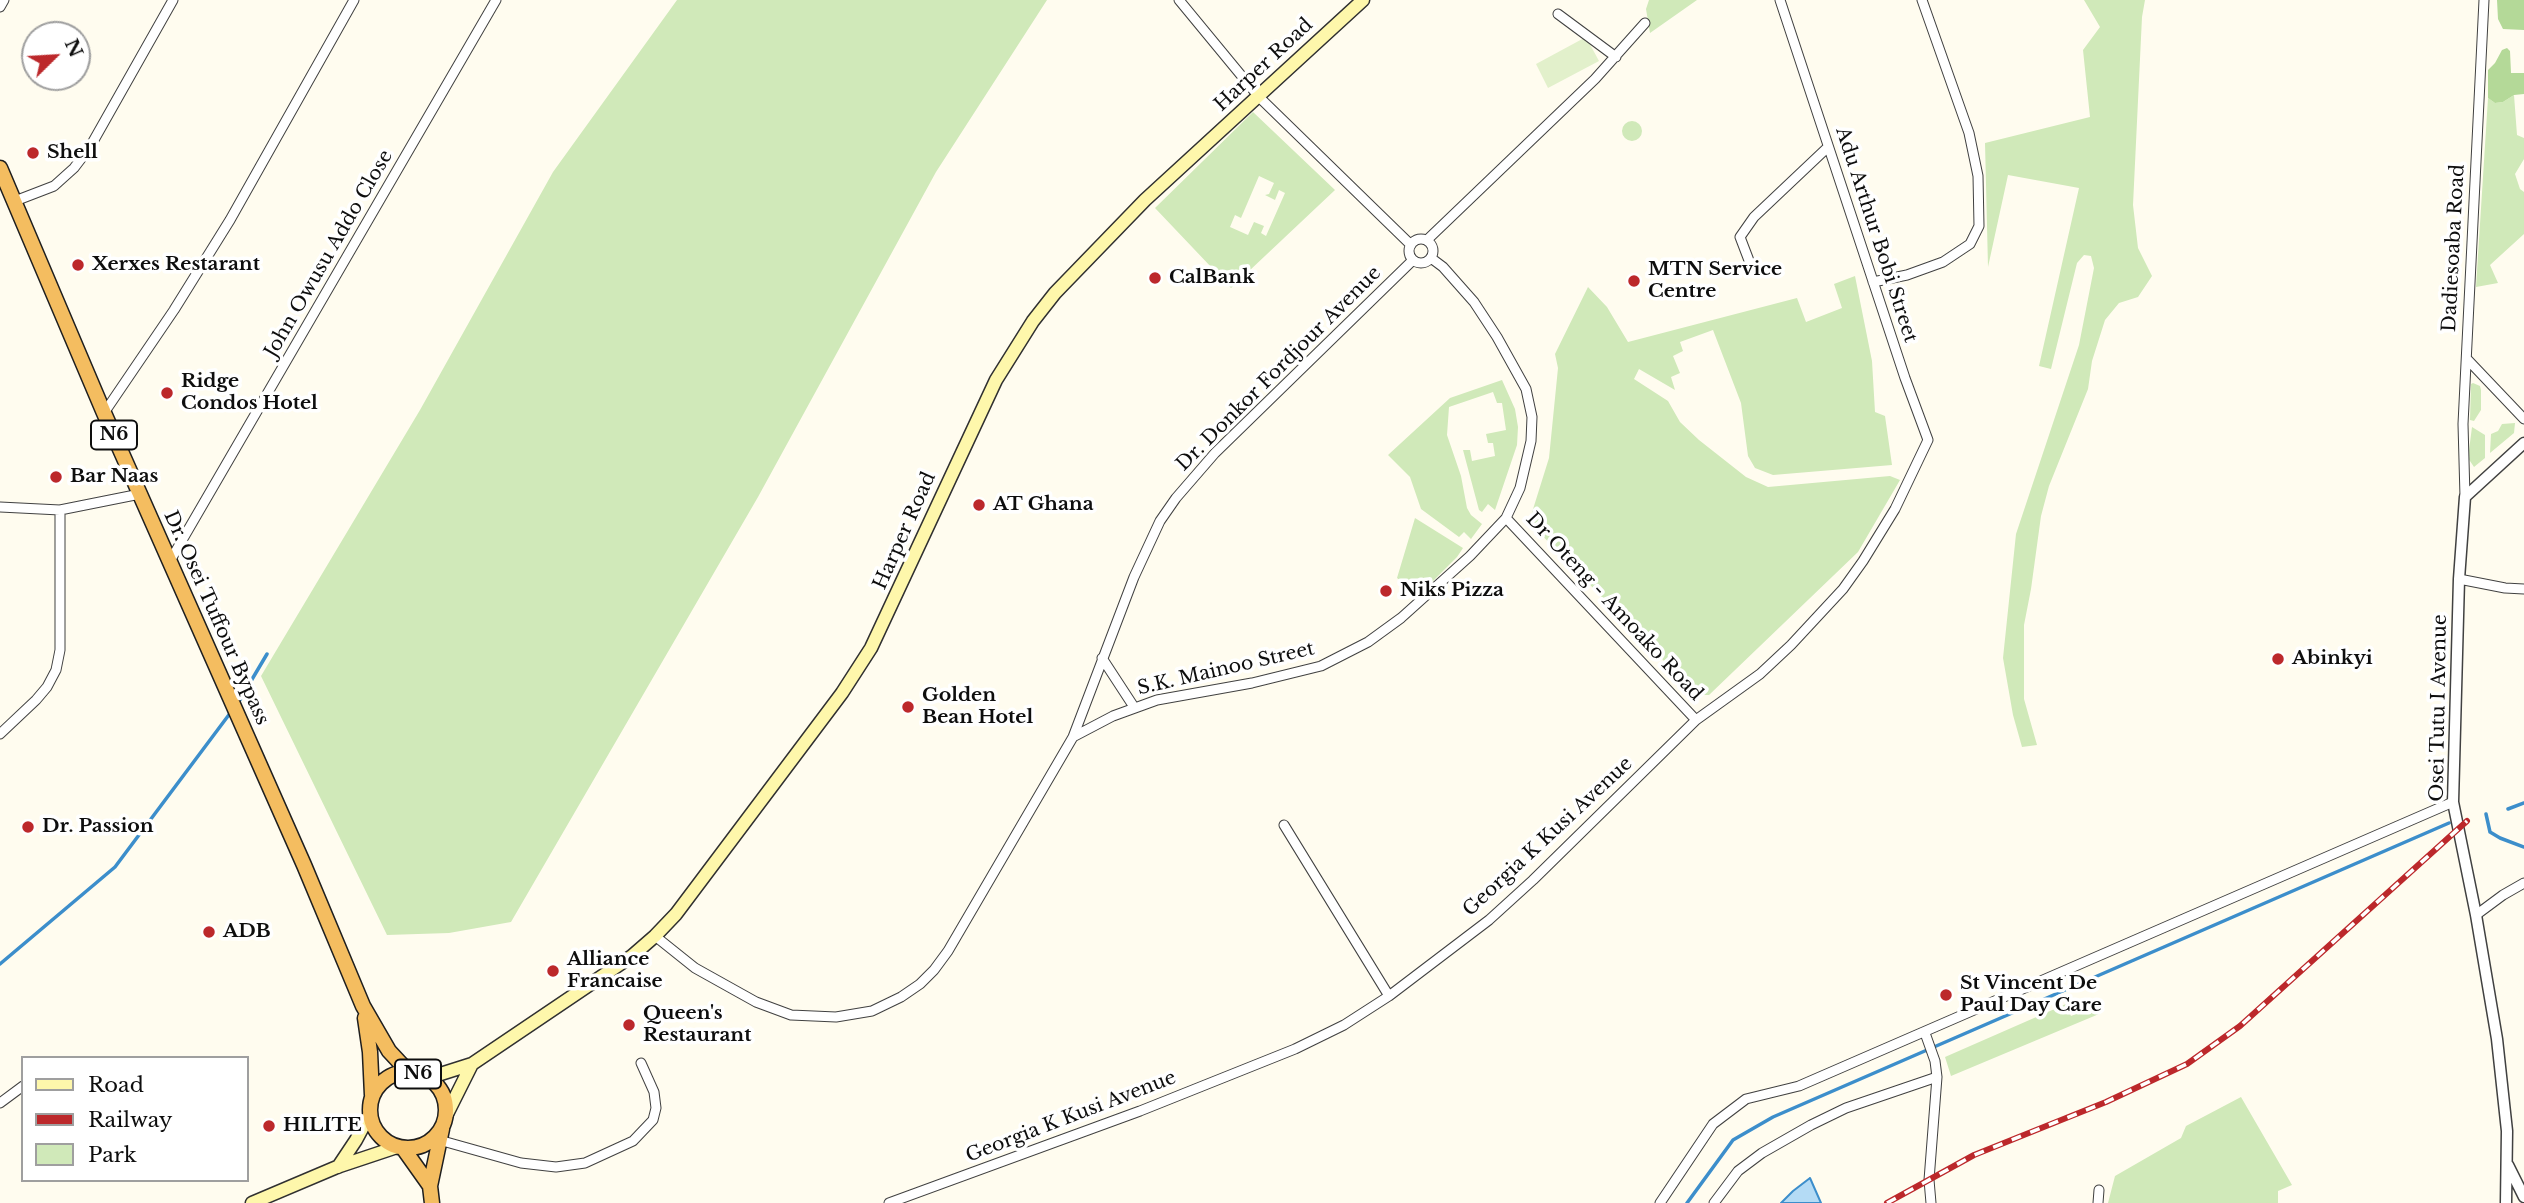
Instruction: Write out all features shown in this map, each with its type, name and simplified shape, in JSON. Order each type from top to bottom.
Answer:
[{"type":"highway","name":"Dr. Osei Tuffour Bypass","points":[[0,168],[363,1006],[389,1051],[413,1072]]},
{"type":"highway","name":"Dr. Osei Tuffour Bypass","points":[[363,1006],[370,1052],[372,1098]]},
{"type":"highway","name":"N6","points":[[430,1186],[400,1147],[387,1142],[373,1125],[370,1114],[375,1090],[388,1077],[396,1074],[413,1072],[428,1078],[443,1095],[442,1127],[430,1186],[432,1203]]},
{"type":"highway","points":[[400,1147],[422,1145],[442,1127]]},
{"type":"main road","name":"Harper Road","points":[[428,1078],[472,1064],[632,956],[676,914],[842,693],[871,648],[996,380],[1033,320],[1055,293],[1145,200],[1363,0]]},
{"type":"main road","name":"Harper Road","points":[[442,1127],[472,1064]]},
{"type":"main road","points":[[337,1167],[370,1114]]},
{"type":"main road","points":[[252,1203],[337,1167],[400,1147]]},
{"type":"street","points":[[0,7],[4,0]]},
{"type":"street","points":[[15,201],[54,186],[74,168],[90,147],[173,0]]},
{"type":"street","points":[[104,413],[174,310],[230,220],[354,0]]},
{"type":"street","name":"John Owusu Addo Close","points":[[170,561],[496,0]]},
{"type":"street","points":[[1179,0],[1259,97],[1411,244]]},
{"type":"street","name":"Adu Arthur Bobi Street","points":[[1780,0],[1905,378],[1928,439],[1910,478]]},
{"type":"street","points":[[1873,282],[1907,275],[1943,262],[1970,244],[1979,226],[1978,176],[1969,133],[1922,0]]},
{"type":"street","name":"Dadiesoaba Road","points":[[2465,497],[2463,424],[2484,0]]},
{"type":"street","points":[[1558,13],[1616,57]]},
{"type":"street","points":[[1427,240],[1433,248],[1432,258],[1425,263],[1413,260],[1409,255],[1411,244],[1417,240],[1427,240],[1616,57],[1644,23]]},
{"type":"street","points":[[1753,271],[1740,237],[1754,217],[1828,147]]},
{"type":"street","name":"S.K. Mainoo Street","points":[[1073,737],[1134,707],[1310,669],[1345,654],[1368,642],[1401,618],[1470,556],[1506,517],[1520,488],[1531,441],[1532,417],[1526,389],[1474,302],[1432,258]]},
{"type":"street","name":"Dr. Donkor Fordjour Avenue","points":[[655,936],[695,968],[756,1002],[791,1015],[836,1017],[872,1011],[920,984],[948,951],[1073,737],[1134,577],[1160,521],[1215,453],[1413,260]]},
{"type":"street","points":[[2467,359],[2524,419]]},
{"type":"street","points":[[2465,497],[2524,443]]},
{"type":"street","name":"Georgia K Kusi Avenue","points":[[889,1203],[1140,1111],[1295,1049],[1344,1025],[1389,996],[1489,920],[1696,720],[1760,674],[1825,609],[1863,561],[1910,478]]},
{"type":"street","points":[[0,508],[60,510],[140,494]]},
{"type":"street","name":"Osei Tutu I Avenue","points":[[2465,497],[2459,579],[2453,802],[2497,1039],[2507,1130],[2506,1203]]},
{"type":"street","points":[[0,734],[42,694],[56,670],[60,650],[60,510]]},
{"type":"street","name":"Dr Oteng - Amoako Road","points":[[1506,517],[1696,720]]},
{"type":"street","points":[[2459,579],[2524,589]]},
{"type":"street","points":[[1102,659],[1134,707]]},
{"type":"street","points":[[1660,1203],[1713,1124],[1746,1099],[1799,1086],[1926,1037],[2108,950],[2453,802]]},
{"type":"street","points":[[1284,825],[1389,996]]},
{"type":"street","points":[[2476,915],[2524,883]]},
{"type":"street","points":[[1926,1037],[1935,1061],[1937,1077],[1929,1180],[1931,1203]]},
{"type":"street","points":[[442,1127],[521,1163],[556,1167],[585,1163],[633,1141],[653,1120],[656,1108],[654,1092],[641,1063]]},
{"type":"street","points":[[1714,1203],[1738,1171],[1762,1153],[1811,1125],[1846,1108],[1937,1077]]},
{"type":"street","points":[[0,1103],[21,1087]]},
{"type":"street","name":"Osei Tutu I Avenue","points":[[2507,1162],[2524,1198]]},
{"type":"street","points":[[2098,1203],[2099,1190]]},
{"type":"street","points":[[2506,1203],[2511,1199],[2524,1198]]},
{"type":"green space","points":[[677,0],[1047,0],[936,172],[758,497],[511,922],[449,933],[387,935],[261,676],[420,410],[553,172]]},
{"type":"green space","points":[[1649,0],[1697,0],[1650,33],[1646,9]]},
{"type":"green space","points":[[2084,0],[2145,0],[2133,205],[2138,248],[2152,276],[2138,297],[2119,303],[2105,320],[2092,361],[2088,389],[2049,486],[2041,516],[2024,625],[2024,699],[2037,745],[2022,747],[2013,715],[2003,658],[2016,534],[2079,345],[2094,268],[2091,256],[2084,255],[2077,263],[2051,369],[2039,366],[2079,188],[2008,175],[1988,267],[1985,143],[2090,117],[2083,50],[2100,27]]},
{"type":"green space","points":[[2497,0],[2524,0],[2524,30],[2503,29],[2498,19]]},
{"type":"green space","points":[[1586,37],[1599,61],[1548,88],[1536,64]]},
{"type":"green space","points":[[2507,48],[2510,51],[2511,73],[2524,73],[2524,94],[2495,103],[2488,98],[2488,70],[2502,50]]},
{"type":"green space","points":[[2514,95],[2517,135],[2524,138],[2524,159],[2515,174],[2520,189],[2524,192],[2524,234],[2490,265],[2498,283],[2476,287],[2488,98],[2495,103],[2503,102]]},
{"type":"green space","points":[[1253,112],[1335,190],[1231,288],[1155,208]],"holes":[[[1259,176],[1274,183],[1269,194],[1265,195],[1275,200],[1279,190],[1285,193],[1266,236],[1261,233],[1264,226],[1254,222],[1248,235],[1230,227],[1235,215],[1241,218]]]},
{"type":"green space","points":[[1632,121],[1639,124],[1642,131],[1639,138],[1632,141],[1625,138],[1622,131],[1625,124]]},
{"type":"green space","points":[[1855,276],[1872,361],[1875,412],[1885,416],[1892,465],[1773,475],[1755,468],[1748,456],[1741,403],[1713,330],[1680,342],[1683,351],[1673,356],[1680,373],[1671,377],[1675,390],[1639,369],[1634,379],[1668,401],[1680,422],[1699,440],[1746,477],[1768,487],[1890,476],[1900,480],[1858,552],[1709,695],[1697,695],[1529,522],[1549,458],[1558,368],[1555,354],[1588,287],[1607,307],[1628,342],[1797,298],[1806,322],[1842,308],[1834,284]]},
{"type":"green space","points":[[1502,380],[1515,409],[1518,427],[1517,445],[1495,510],[1488,504],[1482,512],[1479,510],[1463,450],[1470,450],[1472,461],[1495,456],[1493,443],[1488,443],[1486,434],[1506,430],[1502,403],[1497,403],[1493,392],[1449,407],[1447,435],[1461,476],[1467,508],[1482,524],[1471,539],[1464,532],[1459,537],[1421,509],[1410,477],[1388,455],[1450,398]]},
{"type":"green space","points":[[2473,383],[2480,386],[2481,390],[2481,410],[2474,421],[2470,420]]},
{"type":"green space","points":[[2515,423],[2514,433],[2490,453],[2491,434],[2498,431],[2502,424]]},
{"type":"green space","points":[[2472,427],[2485,435],[2485,458],[2474,467],[2468,458]]},
{"type":"green space","points":[[1415,518],[1463,548],[1419,595],[1397,578]]},
{"type":"green space","points":[[2066,1004],[2071,1016],[2095,1006],[2099,1014],[1951,1076],[1945,1057]]},
{"type":"green space","points":[[2241,1097],[2292,1185],[2278,1191],[2278,1203],[2108,1203],[2115,1176],[2181,1138],[2186,1126]]},
{"type":"water","points":[[1810,1178],[1821,1203],[1781,1203],[1793,1191]]},
{"type":"waterway","points":[[238,703],[267,654]]},
{"type":"waterway","points":[[0,964],[115,867],[231,712]]},
{"type":"waterway","points":[[2508,809],[2524,803]]},
{"type":"waterway","points":[[2486,814],[2490,832],[2524,847]]},
{"type":"waterway","points":[[1687,1203],[1733,1140],[1773,1117],[2449,823]]},
{"type":"railway","points":[[1887,1203],[1974,1155],[2106,1102],[2187,1064],[2240,1026],[2467,821]]},
{"type":"place","name":"Shell","points":[[33,153]]},
{"type":"place","name":"Xerxes Restarant","points":[[78,265]]},
{"type":"place","name":"CalBank","points":[[1155,278]]},
{"type":"place","name":"MTN Service Centre","points":[[1634,281]]},
{"type":"place","name":"Ridge Condos Hotel","points":[[167,393]]},
{"type":"place","name":"Bar Naas","points":[[56,477]]},
{"type":"place","name":"AT Ghana","points":[[979,505]]},
{"type":"place","name":"Niks Pizza","points":[[1386,591]]},
{"type":"place","name":"Abinkyi","points":[[2278,659]]},
{"type":"place","name":"Golden Bean Hotel","points":[[908,707]]},
{"type":"place","name":"Dr. Passion","points":[[28,827]]},
{"type":"place","name":"ADB","points":[[209,932]]},
{"type":"place","name":"Alliance Francaise","points":[[553,971]]},
{"type":"place","name":"St Vincent De Paul Day Care","points":[[1946,995]]},
{"type":"place","name":"Queen's Restaurant","points":[[629,1025]]},
{"type":"place","name":"HILITE","points":[[269,1126]]}]
